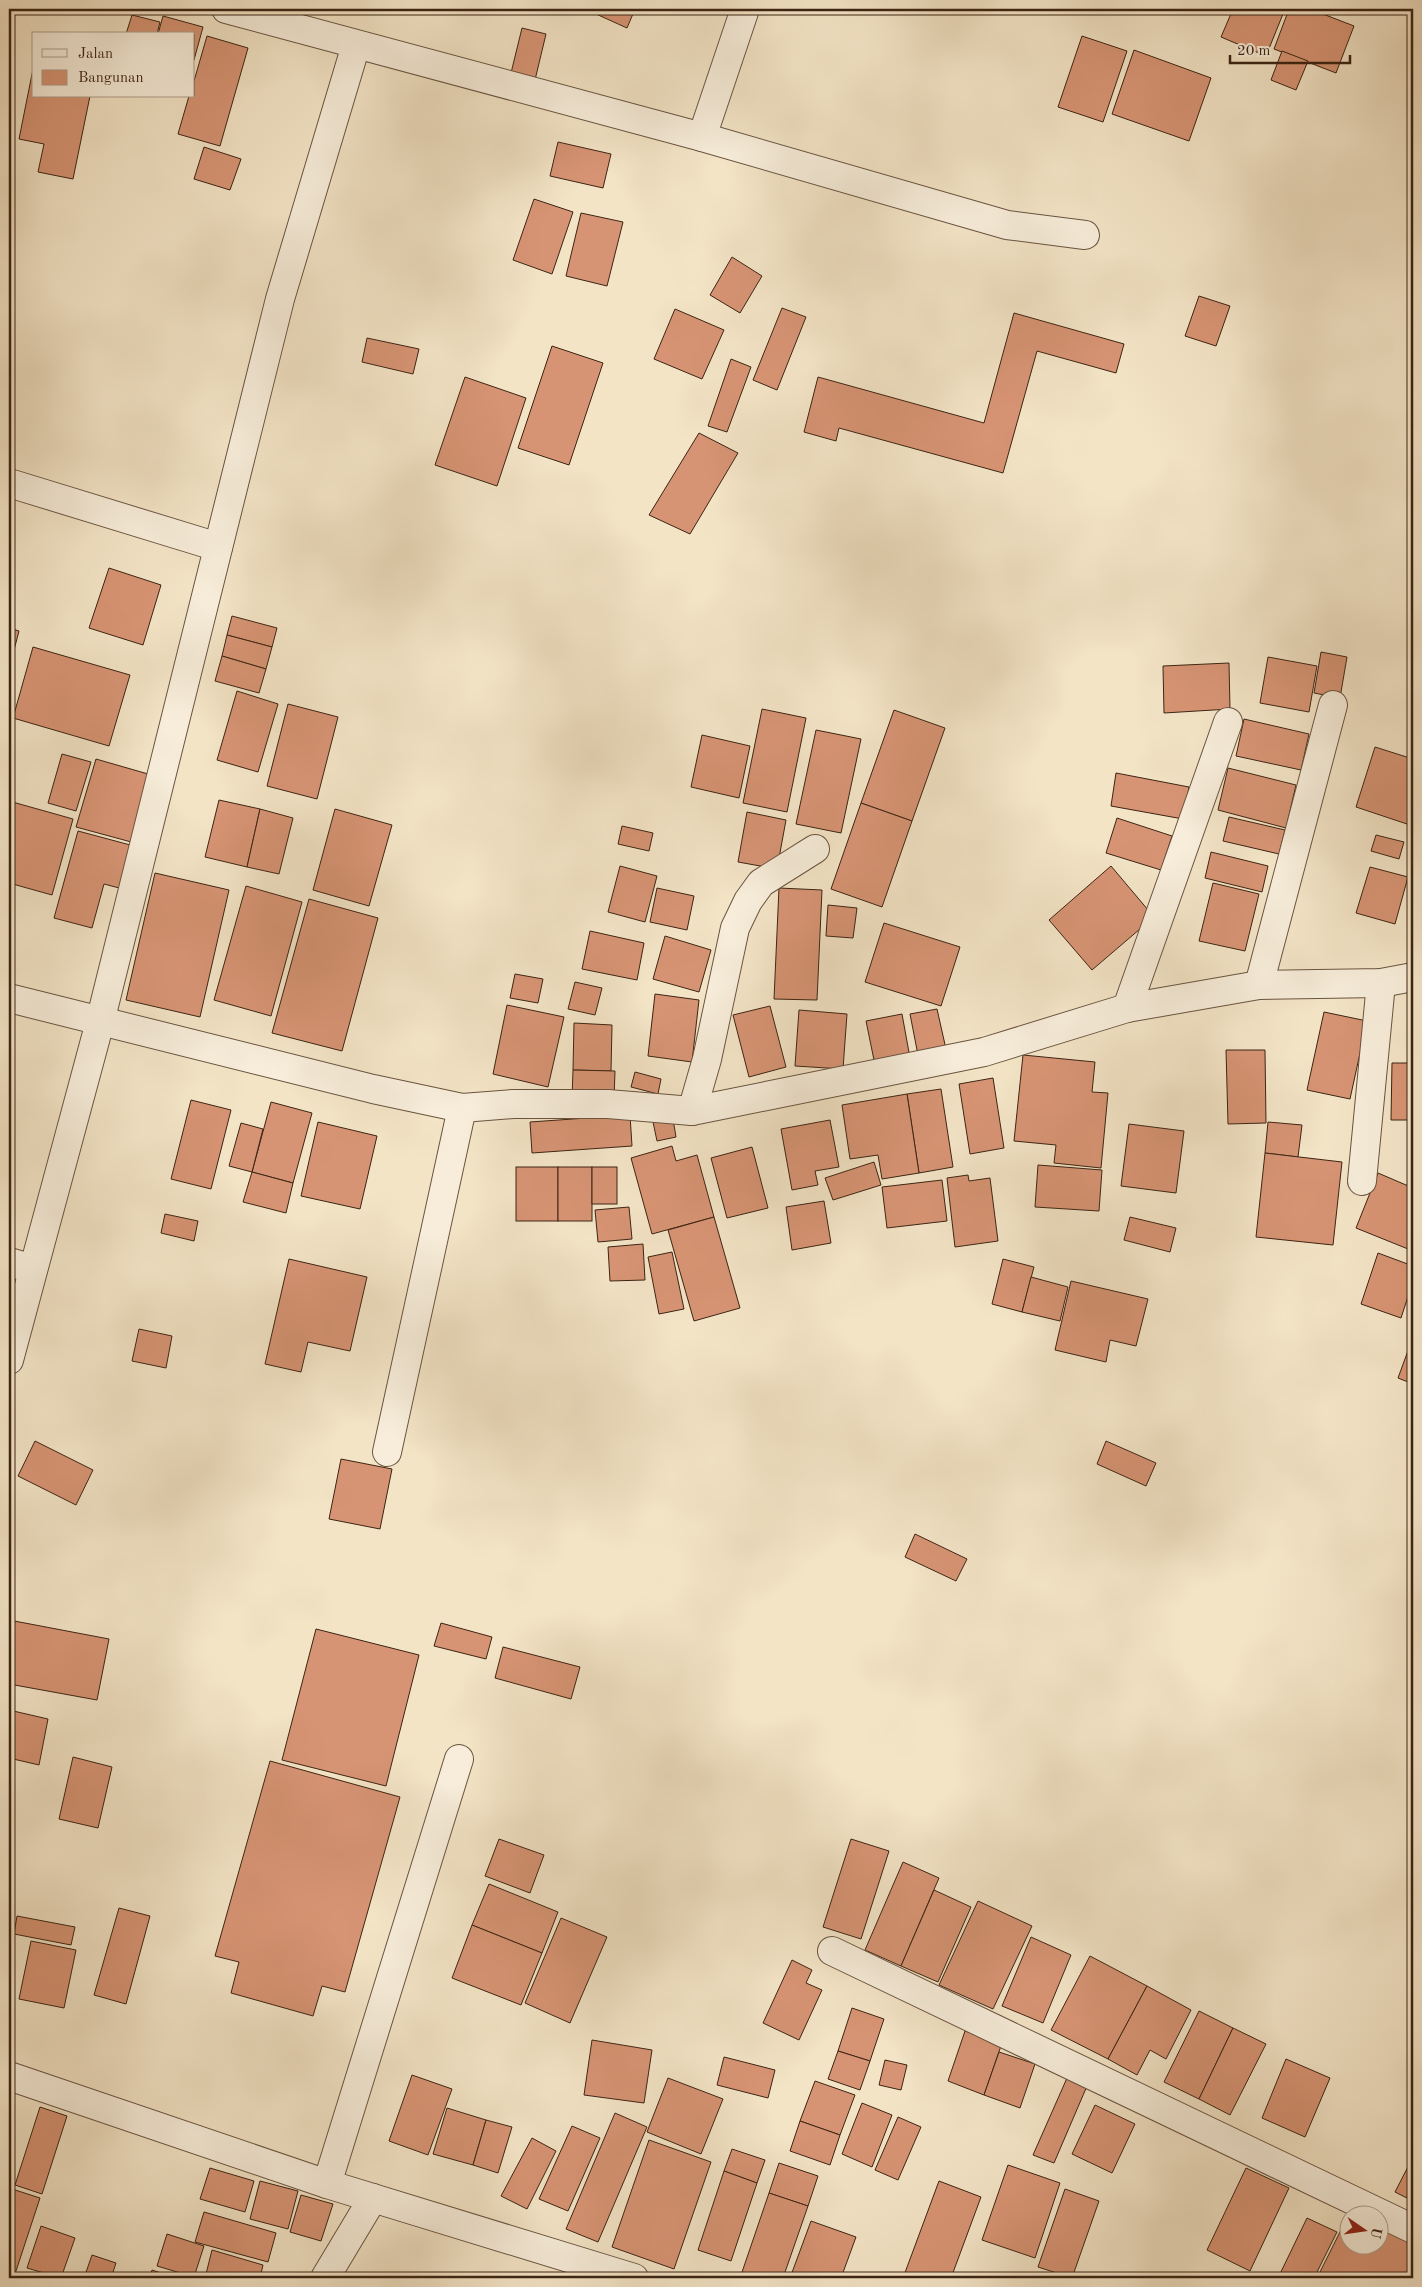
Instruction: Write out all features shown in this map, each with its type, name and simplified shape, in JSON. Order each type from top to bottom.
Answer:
[{"type":"street","points":[[226,9],[702,137],[1007,225],[1085,235]]},
{"type":"street","points":[[702,137],[745,9]]},
{"type":"street","points":[[9,1360],[21,1265],[100,1022],[280,299],[356,44]]},
{"type":"street","points":[[9,483],[218,547]]},
{"type":"street","points":[[1259,985],[1333,705]]},
{"type":"street","points":[[1127,1008],[1228,722]]},
{"type":"street","points":[[692,1111],[706,1059],[735,928],[748,901],[761,883],[816,850]]},
{"type":"street","points":[[9,998],[373,1089],[462,1108],[513,1104],[608,1104],[692,1111],[984,1052],[1127,1008],[1259,985],[1381,983],[1413,977]]},
{"type":"street","points":[[1362,1181],[1381,983]]},
{"type":"street","points":[[387,1452],[462,1108]]},
{"type":"street","points":[[327,2184],[459,1759]]},
{"type":"street","points":[[832,1951],[1413,2229]]},
{"type":"street","points":[[9,2076],[327,2184],[634,2278]]},
{"type":"street","points":[[326,2278],[373,2198]]},
{"type":"building","points":[[585,9],[635,9],[627,28]]},
{"type":"building","points":[[1233,9],[1285,9],[1266,56],[1221,37]]},
{"type":"building","points":[[1289,9],[1310,9],[1354,26],[1336,73],[1274,49]]},
{"type":"building","points":[[132,15],[160,22],[158,32],[127,32]]},
{"type":"building","points":[[163,16],[203,27],[195,56],[195,32],[159,32]]},
{"type":"building","points":[[522,28],[546,34],[535,80],[511,73]]},
{"type":"building","points":[[207,36],[248,48],[220,146],[178,134],[188,98],[195,98],[195,78]]},
{"type":"building","points":[[1082,36],[1127,51],[1103,122],[1058,107]]},
{"type":"building","points":[[1134,50],[1211,78],[1189,141],[1112,114]]},
{"type":"building","points":[[1282,51],[1308,61],[1296,90],[1271,80]]},
{"type":"building","points":[[32,74],[32,98],[90,98],[73,179],[38,172],[44,144],[19,139]]},
{"type":"building","points":[[558,142],[611,154],[603,188],[550,176]]},
{"type":"building","points":[[204,147],[241,159],[230,190],[194,179]]},
{"type":"building","points":[[534,199],[573,212],[552,274],[513,260]]},
{"type":"building","points":[[581,213],[623,222],[607,286],[566,276]]},
{"type":"building","points":[[732,257],[762,276],[740,313],[710,295]]},
{"type":"building","points":[[1199,296],[1230,306],[1216,346],[1185,336]]},
{"type":"building","points":[[782,308],[806,317],[777,390],[753,380]]},
{"type":"building","points":[[675,309],[724,330],[702,379],[654,359]]},
{"type":"building","points":[[1014,313],[1124,344],[1116,373],[1037,351],[1003,473],[839,428],[836,441],[804,432],[818,377],[984,423]]},
{"type":"building","points":[[367,338],[419,349],[413,374],[362,362]]},
{"type":"building","points":[[552,346],[603,363],[569,465],[518,448]]},
{"type":"building","points":[[731,359],[751,367],[727,432],[708,426]]},
{"type":"building","points":[[465,377],[526,398],[497,486],[435,465]]},
{"type":"building","points":[[699,433],[738,453],[690,534],[649,515]]},
{"type":"building","points":[[109,568],[161,585],[143,645],[89,628]]},
{"type":"building","points":[[232,616],[277,628],[272,647],[227,635]]},
{"type":"building","points":[[9,628],[19,631],[9,669]]},
{"type":"building","points":[[227,635],[272,647],[266,669],[222,656]]},
{"type":"building","points":[[33,647],[130,675],[109,746],[13,718]]},
{"type":"building","points":[[1321,652],[1347,657],[1340,698],[1314,693]]},
{"type":"building","points":[[222,656],[266,669],[259,693],[215,681]]},
{"type":"building","points":[[1268,657],[1317,666],[1309,712],[1260,703]]},
{"type":"building","points":[[1229,663],[1230,709],[1164,713],[1163,666]]},
{"type":"building","points":[[237,691],[278,704],[258,772],[217,760]]},
{"type":"building","points":[[288,704],[338,717],[317,799],[267,786]]},
{"type":"building","points":[[762,709],[806,718],[787,812],[743,803]]},
{"type":"building","points":[[894,710],[945,728],[912,821],[861,803]]},
{"type":"building","points":[[1244,719],[1309,734],[1301,770],[1236,756]]},
{"type":"building","points":[[816,730],[861,739],[841,833],[796,824]]},
{"type":"building","points":[[702,735],[750,746],[739,798],[691,787]]},
{"type":"building","points":[[1375,747],[1413,759],[1413,826],[1356,807]]},
{"type":"building","points":[[62,754],[91,762],[76,811],[48,803]]},
{"type":"building","points":[[96,759],[155,776],[135,843],[76,827]]},
{"type":"building","points":[[1228,768],[1296,785],[1286,828],[1218,810]]},
{"type":"building","points":[[1116,773],[1189,787],[1183,819],[1111,806]]},
{"type":"building","points":[[219,800],[260,809],[247,867],[205,857]]},
{"type":"building","points":[[9,801],[73,819],[52,895],[9,883]]},
{"type":"building","points":[[861,803],[912,821],[882,907],[831,889]]},
{"type":"building","points":[[260,809],[293,818],[279,874],[247,867]]},
{"type":"building","points":[[335,809],[392,825],[369,906],[313,890]]},
{"type":"building","points":[[747,812],[786,820],[777,869],[738,862]]},
{"type":"building","points":[[1229,817],[1285,830],[1279,854],[1223,841]]},
{"type":"building","points":[[1117,818],[1172,836],[1161,870],[1106,853]]},
{"type":"building","points":[[622,826],[653,833],[649,851],[618,844]]},
{"type":"building","points":[[78,831],[134,846],[123,889],[104,884],[92,928],[54,918]]},
{"type":"building","points":[[1376,835],[1404,842],[1399,859],[1371,851]]},
{"type":"building","points":[[1211,852],[1268,866],[1262,892],[1205,878]]},
{"type":"building","points":[[620,866],[657,876],[645,922],[608,912]]},
{"type":"building","points":[[1111,866],[1154,917],[1092,970],[1049,920]]},
{"type":"building","points":[[1370,867],[1408,877],[1395,924],[1356,913]]},
{"type":"building","points":[[155,873],[229,890],[200,1017],[126,1000]]},
{"type":"building","points":[[1213,883],[1259,894],[1245,951],[1199,941]]},
{"type":"building","points":[[246,886],[302,902],[271,1016],[214,1000]]},
{"type":"building","points":[[657,888],[694,896],[687,930],[650,922]]},
{"type":"building","points":[[779,888],[822,890],[817,1000],[774,999]]},
{"type":"building","points":[[309,899],[378,918],[342,1051],[272,1033]]},
{"type":"building","points":[[828,905],[857,908],[853,938],[826,936]]},
{"type":"building","points":[[884,923],[960,947],[941,1006],[865,982]]},
{"type":"building","points":[[590,931],[644,943],[637,980],[582,969]]},
{"type":"building","points":[[665,936],[711,950],[699,992],[653,979]]},
{"type":"building","points":[[515,974],[543,979],[538,1003],[510,998]]},
{"type":"building","points":[[575,982],[602,988],[595,1015],[568,1009]]},
{"type":"building","points":[[655,994],[699,1000],[692,1062],[648,1056]]},
{"type":"building","points":[[507,1005],[564,1017],[548,1087],[493,1074]]},
{"type":"building","points":[[770,1006],[786,1067],[749,1077],[733,1015]]},
{"type":"building","points":[[937,1009],[946,1049],[918,1055],[910,1014]]},
{"type":"building","points":[[799,1010],[847,1014],[843,1069],[795,1066]]},
{"type":"building","points":[[1324,1012],[1367,1021],[1350,1099],[1307,1090]]},
{"type":"building","points":[[902,1014],[910,1058],[875,1065],[866,1021]]},
{"type":"building","points":[[574,1023],[612,1025],[611,1071],[573,1070]]},
{"type":"building","points":[[1226,1050],[1265,1050],[1266,1123],[1228,1124]]},
{"type":"building","points":[[1023,1055],[1095,1062],[1092,1092],[1108,1093],[1101,1168],[1054,1163],[1056,1145],[1014,1141]]},
{"type":"building","points":[[1392,1063],[1413,1063],[1413,1120],[1391,1120]]},
{"type":"building","points":[[573,1070],[615,1071],[614,1099],[572,1098]]},
{"type":"building","points":[[635,1072],[661,1079],[658,1094],[631,1087]]},
{"type":"building","points":[[993,1078],[1004,1148],[970,1154],[959,1084]]},
{"type":"building","points":[[941,1089],[953,1167],[919,1173],[907,1094]]},
{"type":"building","points":[[907,1094],[919,1173],[882,1179],[878,1155],[850,1159],[842,1105]]},
{"type":"building","points":[[191,1100],[231,1110],[211,1189],[171,1179]]},
{"type":"building","points":[[271,1102],[312,1113],[293,1183],[252,1172]]},
{"type":"building","points":[[672,1113],[676,1137],[657,1141],[652,1117]]},
{"type":"building","points":[[630,1115],[632,1146],[532,1153],[530,1122]]},
{"type":"building","points":[[830,1120],[839,1167],[815,1171],[818,1185],[792,1190],[781,1129]]},
{"type":"building","points":[[318,1122],[377,1136],[360,1209],[301,1196]]},
{"type":"building","points":[[1268,1122],[1302,1125],[1298,1157],[1265,1153]]},
{"type":"building","points":[[241,1123],[263,1129],[252,1172],[229,1166]]},
{"type":"building","points":[[1129,1124],[1184,1131],[1176,1193],[1121,1186]]},
{"type":"building","points":[[672,1146],[676,1161],[697,1155],[714,1217],[652,1234],[631,1158]]},
{"type":"building","points":[[752,1147],[768,1208],[727,1218],[711,1158]]},
{"type":"building","points":[[1265,1153],[1342,1162],[1333,1245],[1256,1237]]},
{"type":"building","points":[[874,1162],[881,1185],[833,1200],[825,1178]]},
{"type":"building","points":[[1038,1165],[1102,1170],[1099,1211],[1035,1207]]},
{"type":"building","points":[[516,1167],[558,1167],[558,1221],[516,1221]]},
{"type":"building","points":[[558,1167],[592,1167],[592,1221],[558,1221]]},
{"type":"building","points":[[592,1167],[617,1167],[617,1204],[592,1204]]},
{"type":"building","points":[[252,1172],[293,1183],[286,1213],[243,1202]]},
{"type":"building","points":[[1378,1173],[1413,1188],[1413,1251],[1356,1228]]},
{"type":"building","points":[[968,1175],[969,1181],[990,1178],[998,1241],[955,1247],[947,1178]]},
{"type":"building","points":[[942,1180],[947,1221],[887,1228],[882,1187]]},
{"type":"building","points":[[824,1201],[831,1243],[792,1250],[786,1207]]},
{"type":"building","points":[[629,1207],[632,1239],[598,1242],[595,1210]]},
{"type":"building","points":[[165,1214],[198,1221],[194,1241],[161,1233]]},
{"type":"building","points":[[714,1217],[740,1308],[694,1321],[668,1230]]},
{"type":"building","points":[[1130,1217],[1176,1228],[1170,1252],[1124,1240]]},
{"type":"building","points":[[643,1244],[645,1280],[610,1281],[608,1247]]},
{"type":"building","points":[[672,1252],[684,1309],[659,1314],[648,1257]]},
{"type":"building","points":[[1378,1253],[1413,1266],[1413,1281],[1401,1318],[1361,1304]]},
{"type":"building","points":[[289,1259],[367,1277],[350,1351],[308,1342],[301,1372],[265,1364]]},
{"type":"building","points":[[1003,1259],[1034,1267],[1022,1312],[992,1304]]},
{"type":"building","points":[[1031,1277],[1068,1287],[1060,1321],[1022,1312]]},
{"type":"building","points":[[1071,1281],[1148,1299],[1136,1346],[1110,1340],[1106,1362],[1055,1350]]},
{"type":"building","points":[[1413,1317],[1413,1331],[1409,1329]]},
{"type":"building","points":[[139,1329],[172,1336],[166,1368],[132,1361]]},
{"type":"building","points":[[1413,1337],[1413,1384],[1398,1378]]},
{"type":"building","points":[[35,1441],[93,1470],[76,1505],[18,1476]]},
{"type":"building","points":[[1106,1441],[1156,1463],[1146,1486],[1097,1464]]},
{"type":"building","points":[[341,1459],[392,1469],[380,1529],[329,1519]]},
{"type":"building","points":[[915,1534],[967,1559],[956,1581],[905,1557]]},
{"type":"building","points":[[9,1620],[109,1639],[97,1700],[9,1684]]},
{"type":"building","points":[[441,1623],[492,1637],[486,1659],[434,1646]]},
{"type":"building","points":[[316,1629],[419,1655],[386,1786],[282,1760]]},
{"type":"building","points":[[503,1647],[580,1667],[571,1699],[495,1678]]},
{"type":"building","points":[[9,1710],[48,1719],[39,1765],[9,1758]]},
{"type":"building","points":[[73,1757],[112,1767],[98,1828],[59,1819]]},
{"type":"building","points":[[9,1760],[14,1761],[9,1788]]},
{"type":"building","points":[[270,1761],[400,1797],[345,1992],[322,1986],[313,2016],[231,1993],[239,1962],[215,1956]]},
{"type":"building","points":[[499,1839],[544,1855],[530,1893],[485,1876]]},
{"type":"building","points":[[851,1839],[889,1851],[861,1939],[823,1927]]},
{"type":"building","points":[[903,1862],[939,1878],[901,1966],[865,1950]]},
{"type":"building","points":[[489,1884],[558,1912],[542,1953],[472,1925]]},
{"type":"building","points":[[934,1890],[971,1907],[938,1982],[901,1966]]},
{"type":"building","points":[[978,1901],[1032,1926],[993,2009],[939,1985]]},
{"type":"building","points":[[119,1908],[150,1916],[126,2004],[94,1995]]},
{"type":"building","points":[[17,1916],[75,1927],[71,1945],[14,1934]]},
{"type":"building","points":[[561,1918],[607,1937],[570,2023],[525,2003]]},
{"type":"building","points":[[472,1925],[542,1953],[521,2005],[452,1978]]},
{"type":"building","points":[[1031,1937],[1071,1955],[1043,2023],[1002,2006]]},
{"type":"building","points":[[31,1941],[76,1950],[64,2008],[19,1999]]},
{"type":"building","points":[[1090,1956],[1147,1986],[1108,2059],[1051,2030]]},
{"type":"building","points":[[792,1960],[812,1970],[806,1983],[822,1990],[799,2040],[763,2023]]},
{"type":"building","points":[[1147,1986],[1191,2010],[1166,2059],[1150,2050],[1137,2075],[1108,2059]]},
{"type":"building","points":[[852,2008],[884,2019],[870,2061],[838,2051]]},
{"type":"building","points":[[1199,2011],[1233,2028],[1199,2099],[1164,2082]]},
{"type":"building","points":[[1233,2028],[1266,2044],[1230,2115],[1199,2099]]},
{"type":"building","points":[[965,2031],[1002,2043],[984,2095],[948,2081]]},
{"type":"building","points":[[592,2040],[652,2050],[644,2103],[584,2095]]},
{"type":"building","points":[[838,2051],[870,2061],[860,2090],[828,2079]]},
{"type":"building","points":[[999,2052],[1035,2064],[1020,2108],[984,2095]]},
{"type":"building","points":[[724,2057],[775,2070],[768,2098],[717,2085]]},
{"type":"building","points":[[1286,2059],[1330,2078],[1305,2137],[1262,2118]]},
{"type":"building","points":[[885,2060],[907,2065],[901,2090],[879,2085]]},
{"type":"building","points":[[412,2075],[452,2089],[428,2155],[389,2141]]},
{"type":"building","points":[[668,2078],[723,2099],[701,2154],[647,2132]]},
{"type":"building","points":[[1067,2078],[1087,2086],[1054,2163],[1033,2155]]},
{"type":"building","points":[[815,2081],[855,2095],[840,2135],[800,2121]]},
{"type":"building","points":[[862,2103],[892,2115],[872,2167],[842,2154]]},
{"type":"building","points":[[1095,2105],[1135,2124],[1112,2173],[1072,2154]]},
{"type":"building","points":[[40,2107],[67,2116],[42,2194],[15,2185]]},
{"type":"building","points":[[447,2108],[486,2120],[473,2165],[433,2154]]},
{"type":"building","points":[[615,2113],[647,2127],[598,2242],[566,2229]]},
{"type":"building","points":[[898,2117],[921,2127],[898,2180],[875,2170]]},
{"type":"building","points":[[486,2120],[512,2127],[498,2173],[473,2165]]},
{"type":"building","points":[[800,2121],[840,2135],[830,2165],[790,2151]]},
{"type":"building","points":[[572,2126],[600,2138],[568,2211],[539,2199]]},
{"type":"building","points":[[532,2138],[556,2151],[527,2209],[501,2196]]},
{"type":"building","points":[[649,2140],[711,2162],[674,2269],[612,2247]]},
{"type":"building","points":[[732,2149],[765,2160],[757,2183],[724,2171]]},
{"type":"building","points":[[1413,2157],[1413,2201],[1395,2192]]},
{"type":"building","points":[[779,2163],[818,2176],[808,2206],[769,2193]]},
{"type":"building","points":[[1008,2165],[1060,2183],[1035,2258],[982,2240]]},
{"type":"building","points":[[210,2168],[254,2181],[245,2212],[200,2199]]},
{"type":"building","points":[[1246,2168],[1289,2188],[1250,2271],[1207,2250]]},
{"type":"building","points":[[724,2171],[757,2183],[731,2261],[698,2250]]},
{"type":"building","points":[[260,2181],[298,2191],[288,2229],[250,2219]]},
{"type":"building","points":[[939,2181],[981,2197],[951,2278],[903,2278]]},
{"type":"building","points":[[9,2188],[40,2198],[14,2277],[9,2275]]},
{"type":"building","points":[[1065,2189],[1099,2201],[1072,2278],[1038,2267]]},
{"type":"building","points":[[769,2193],[808,2206],[783,2278],[740,2278]]},
{"type":"building","points":[[301,2195],[333,2204],[321,2241],[290,2232]]},
{"type":"building","points":[[204,2212],[276,2233],[268,2262],[195,2242]]},
{"type":"building","points":[[1307,2218],[1337,2232],[1314,2278],[1278,2278]]},
{"type":"building","points":[[811,2221],[856,2237],[841,2278],[790,2278]]},
{"type":"building","points":[[41,2226],[75,2238],[61,2278],[27,2268]]},
{"type":"building","points":[[1390,2227],[1413,2240],[1413,2278],[1317,2278],[1340,2232],[1340,2254],[1390,2254]]},
{"type":"building","points":[[167,2234],[204,2246],[194,2277],[157,2266]]},
{"type":"building","points":[[212,2250],[263,2265],[260,2278],[220,2278],[206,2274]]},
{"type":"building","points":[[92,2255],[116,2263],[111,2278],[84,2278]]},
{"type":"building","points":[[152,2270],[176,2278],[149,2278]]},
{"type":"building","points":[[545,2274],[560,2278],[544,2278]]}]
